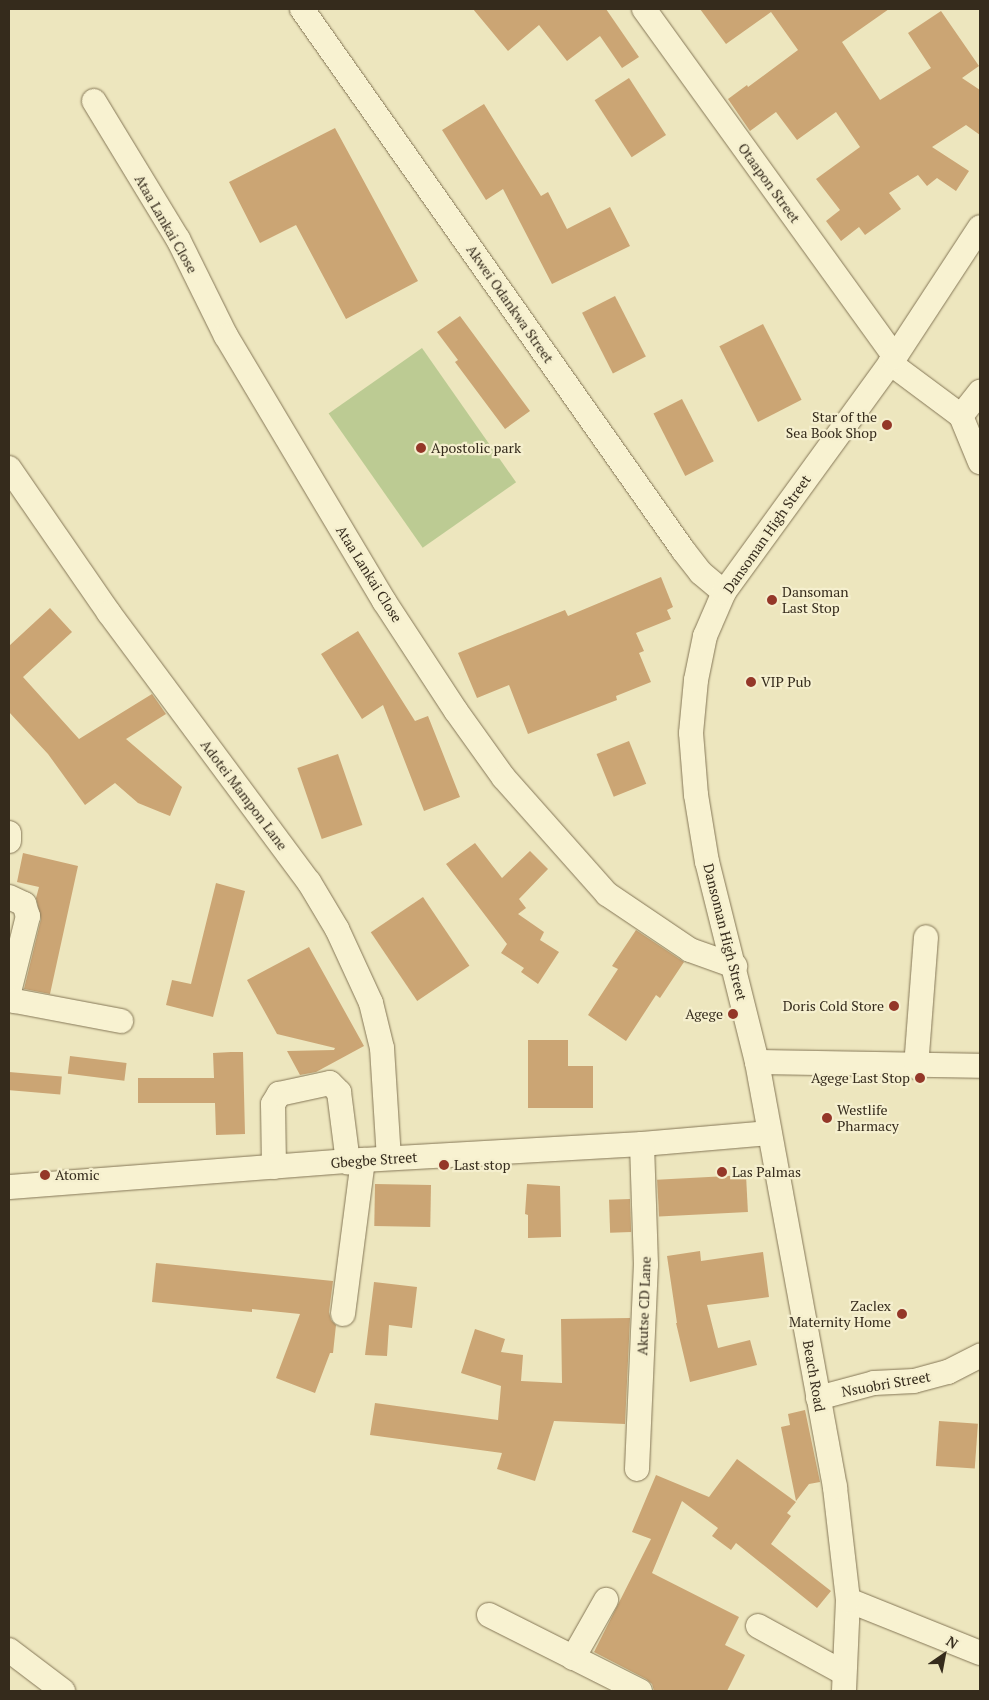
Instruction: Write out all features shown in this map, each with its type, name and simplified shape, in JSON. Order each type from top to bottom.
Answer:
[{"type":"street","name":"Akwei Odankwa Street","points":[[302,9],[683,550],[702,573],[724,592]]},
{"type":"street","name":"Otaapon Street","points":[[644,9],[892,360],[961,416]]},
{"type":"street","name":"Ataa Lankai Close","points":[[94,101],[178,239],[226,336],[384,600],[456,711],[504,778],[607,894],[690,950],[735,966]]},
{"type":"street","name":"Dansoman High Street","points":[[757,1062],[735,966],[707,862],[696,795],[691,733],[696,680],[705,636],[724,592],[892,360],[980,227]]},
{"type":"street","points":[[980,392],[961,416],[980,462]]},
{"type":"street","name":"Adotei Mampon Lane","points":[[9,468],[108,613],[309,882],[337,929],[371,1003],[382,1048],[389,1158]]},
{"type":"street","points":[[9,833],[9,841]]},
{"type":"street","points":[[9,897],[24,904],[28,916],[9,992],[11,997],[15,1001],[121,1021]]},
{"type":"street","points":[[916,1067],[926,937]]},
{"type":"street","points":[[757,1062],[916,1067],[980,1066]]},
{"type":"street","name":"Beach Road","points":[[757,1062],[835,1487],[848,1600],[844,1682]]},
{"type":"street","points":[[274,1167],[273,1104],[279,1094],[330,1083],[339,1092],[356,1161],[342,1314]]},
{"type":"street","name":"Gbegbe Street","points":[[9,1187],[389,1158],[642,1144],[770,1133]]},
{"type":"street","name":"Akutse CD Lane","points":[[637,1469],[646,1265],[642,1144]]},
{"type":"street","name":"Nsuobri Street","points":[[818,1398],[874,1383],[914,1381],[948,1372],[980,1356]]},
{"type":"street","points":[[573,1658],[606,1600]]},
{"type":"street","points":[[848,1600],[980,1653]]},
{"type":"street","points":[[489,1615],[640,1691]]},
{"type":"street","points":[[758,1626],[844,1682]]},
{"type":"street","points":[[9,1650],[62,1691]]},
{"type":"green space","name":"Apostolic park","points":[[422,348],[516,482],[423,548],[329,413]]},
{"type":"building","points":[[473,9],[606,9],[639,57],[622,68],[600,36],[567,61],[539,25],[508,51]]},
{"type":"building","points":[[700,9],[889,9],[842,42],[880,100],[931,68],[908,33],[941,11],[979,66],[962,78],[980,90],[980,135],[966,125],[932,147],[969,171],[956,191],[937,178],[927,186],[918,175],[889,193],[901,209],[865,235],[859,227],[841,241],[826,221],[840,210],[816,179],[860,147],[836,112],[797,140],[776,112],[750,131],[728,99],[747,85],[748,87],[798,50],[771,12],[726,44]]},
{"type":"building","points":[[629,78],[666,135],[632,157],[595,100]]},
{"type":"building","points":[[484,104],[541,196],[548,192],[567,229],[610,207],[630,246],[552,284],[503,189],[486,200],[442,130]]},
{"type":"building","points":[[335,128],[418,281],[346,319],[296,225],[260,243],[229,182]]},
{"type":"building","points":[[615,296],[646,357],[613,373],[582,313]]},
{"type":"building","points":[[460,316],[530,411],[505,429],[455,362],[458,360],[437,332]]},
{"type":"building","points":[[763,324],[802,400],[758,422],[719,346]]},
{"type":"building","points":[[682,399],[714,461],[685,476],[653,414]]},
{"type":"building","points":[[661,577],[673,607],[667,610],[671,619],[636,633],[644,651],[639,653],[651,682],[616,696],[617,700],[528,734],[509,685],[477,698],[458,653],[565,610],[568,616]]},
{"type":"building","points":[[50,608],[72,632],[23,677],[79,739],[152,694],[166,714],[126,739],[182,787],[170,816],[138,803],[115,783],[85,805],[48,754],[9,712],[9,646]]},
{"type":"building","points":[[358,631],[415,721],[428,716],[460,797],[424,811],[383,705],[362,719],[321,654]]},
{"type":"building","points":[[629,741],[646,784],[614,797],[597,754]]},
{"type":"building","points":[[338,754],[362,825],[322,839],[297,768]]},
{"type":"building","points":[[475,843],[502,878],[530,851],[548,869],[519,899],[526,908],[518,914],[544,932],[540,940],[559,952],[538,984],[521,972],[524,968],[501,953],[507,944],[446,864]]},
{"type":"building","points":[[23,853],[78,866],[50,994],[24,989],[41,919],[36,898],[39,887],[17,882]]},
{"type":"building","points":[[216,883],[245,891],[213,1017],[166,1005],[172,980],[191,984]]},
{"type":"building","points":[[423,897],[469,966],[417,1001],[371,932]]},
{"type":"building","points":[[636,930],[684,962],[660,998],[656,995],[626,1041],[588,1015],[618,969],[612,966]]},
{"type":"building","points":[[309,947],[364,1046],[316,1072],[300,1075],[287,1051],[334,1050],[335,1048],[277,1034],[247,980]]},
{"type":"building","points":[[528,1040],[568,1040],[568,1066],[593,1066],[593,1108],[528,1108]]},
{"type":"building","points":[[243,1052],[245,1134],[216,1135],[215,1103],[138,1103],[138,1078],[214,1078],[213,1053]]},
{"type":"building","points":[[70,1056],[127,1063],[124,1081],[68,1074]]},
{"type":"building","points":[[9,1072],[62,1077],[60,1095],[9,1090]]},
{"type":"building","points":[[746,1175],[748,1212],[659,1217],[657,1180]]},
{"type":"building","points":[[375,1184],[431,1185],[430,1227],[374,1226]]},
{"type":"building","points":[[527,1184],[560,1186],[561,1237],[528,1238],[528,1215],[525,1214]]},
{"type":"building","points":[[630,1199],[631,1232],[610,1233],[609,1200]]},
{"type":"building","points":[[700,1251],[701,1261],[763,1252],[769,1297],[707,1305],[718,1348],[750,1340],[757,1365],[690,1382],[676,1323],[667,1256]]},
{"type":"building","points":[[156,1263],[333,1281],[329,1312],[331,1320],[336,1325],[333,1353],[330,1353],[315,1393],[276,1378],[300,1314],[252,1309],[252,1312],[152,1302]]},
{"type":"building","points":[[374,1282],[417,1287],[412,1328],[389,1325],[387,1356],[365,1355]]},
{"type":"building","points":[[630,1318],[625,1424],[554,1421],[535,1481],[497,1469],[502,1453],[370,1435],[375,1403],[498,1420],[501,1386],[461,1373],[475,1329],[505,1339],[501,1352],[523,1355],[521,1381],[562,1383],[561,1319]]},
{"type":"building","points":[[805,1410],[820,1482],[809,1484],[796,1501],[781,1427],[790,1425],[788,1414]]},
{"type":"building","points":[[939,1421],[978,1424],[975,1469],[936,1466]]},
{"type":"building","points":[[737,1459],[796,1502],[787,1513],[791,1516],[771,1544],[831,1591],[817,1608],[736,1543],[731,1550],[712,1536],[718,1528],[682,1501],[652,1573],[739,1617],[725,1645],[745,1655],[727,1691],[654,1691],[652,1684],[646,1679],[594,1652],[651,1539],[632,1532],[656,1475],[709,1497]]},
{"type":"place","name":"Star of the Sea Book Shop","points":[[887,425]]},
{"type":"place","name":"Apostolic park","points":[[421,448]]},
{"type":"place","name":"Dansoman Last Stop","points":[[772,600]]},
{"type":"place","name":"VIP Pub","points":[[751,682]]},
{"type":"place","name":"Doris Cold Store","points":[[894,1006]]},
{"type":"place","name":"Agege","points":[[733,1014]]},
{"type":"place","name":"Agege Last Stop","points":[[920,1078]]},
{"type":"place","name":"Westlife Pharmacy","points":[[827,1118]]},
{"type":"place","name":"Last stop","points":[[444,1165]]},
{"type":"place","name":"Las Palmas","points":[[722,1172]]},
{"type":"place","name":"Atomic","points":[[45,1175]]},
{"type":"place","name":"Zaclex Maternity Home","points":[[902,1314]]}]
